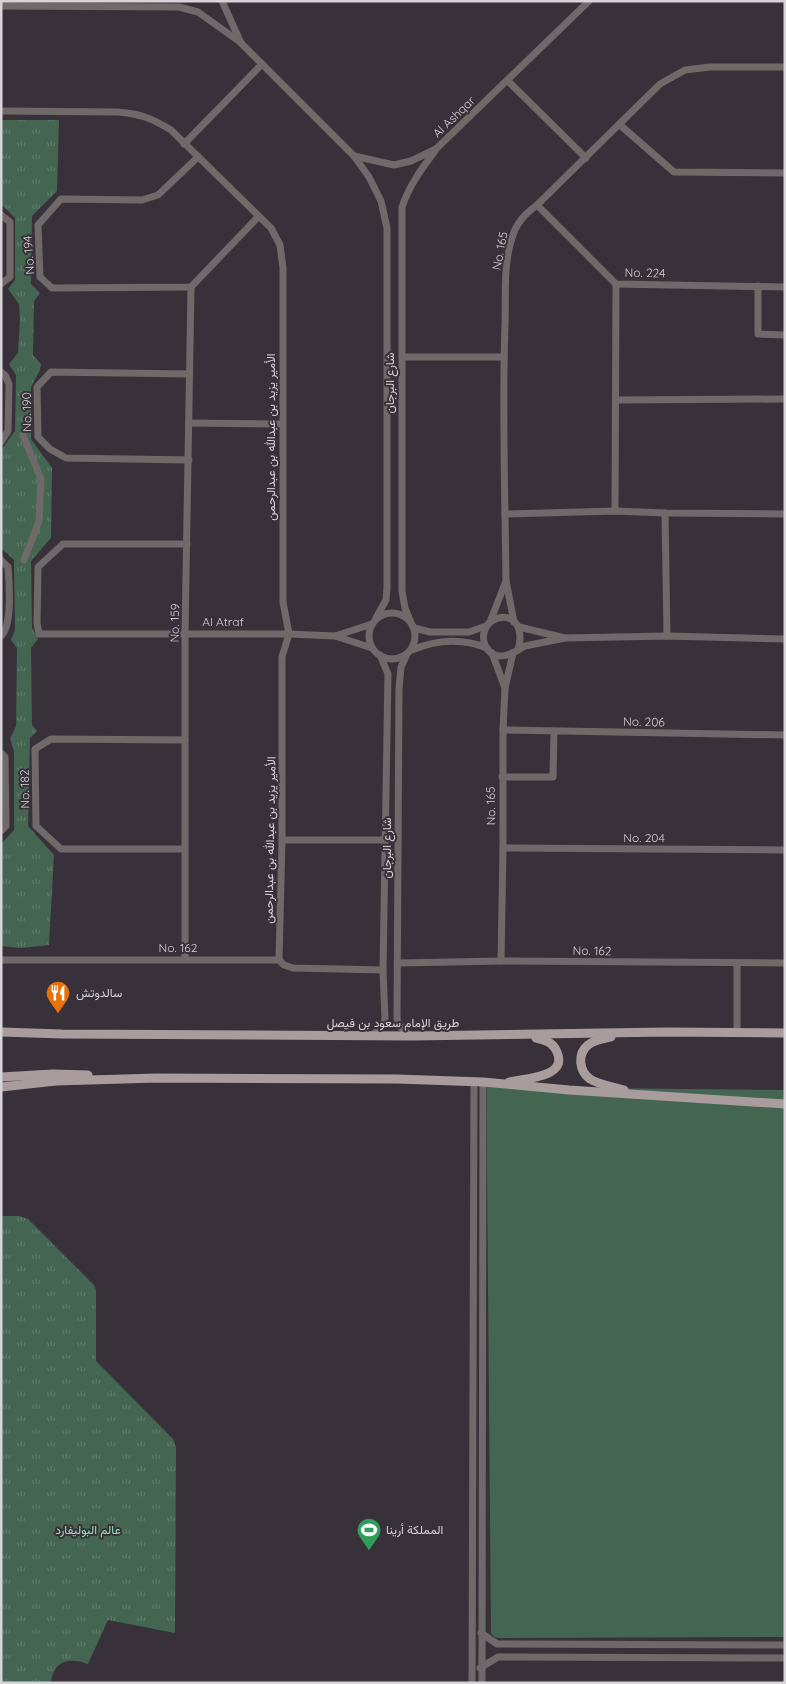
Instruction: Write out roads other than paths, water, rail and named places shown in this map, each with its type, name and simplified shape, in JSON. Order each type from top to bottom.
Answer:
[{"type":"main road","name":"طريق الإمام سعود بن فيصل","points":[[1,1032],[412,1036],[648,1032],[785,1033]]},
{"type":"main road","points":[[643,1095],[590,1079],[585,1074],[581,1065],[581,1058],[588,1045],[595,1041],[648,1032]]},
{"type":"main road","points":[[502,1084],[524,1078],[543,1076],[558,1066],[559,1058],[552,1044],[526,1035]]},
{"type":"main road","points":[[1,1077],[53,1074],[90,1075],[124,1079]]},
{"type":"main road","points":[[1,1087],[56,1081],[124,1079],[397,1079],[479,1082],[785,1104]]},
{"type":"street","points":[[222,1],[241,43]]},
{"type":"street","name":"Al Ashqar","points":[[354,156],[394,165],[411,161],[436,150],[589,1]]},
{"type":"street","points":[[1,6],[179,7],[198,12],[241,43],[354,156]]},
{"type":"street","points":[[184,144],[262,64]]},
{"type":"street","name":"No. 165","points":[[506,581],[504,356],[507,266],[512,238],[518,224],[527,213],[586,158],[660,84],[685,70],[710,67],[785,67]]},
{"type":"street","points":[[508,81],[586,158]]},
{"type":"street","name":"الأمير يزيد بن عبدالله بن عبدالرحمن","points":[[1,111],[118,112],[152,119],[170,130],[271,228],[280,245],[283,268],[283,602],[289,634],[282,657],[282,840],[278,960]]},
{"type":"street","points":[[620,124],[674,172],[785,173]]},
{"type":"street","name":"شارع البرجان","points":[[412,1036],[402,1030],[398,1018],[398,689],[401,667],[416,639],[416,632],[405,608],[402,591],[402,207],[406,193],[436,150]]},
{"type":"street","name":"شارع البرجان","points":[[354,156],[369,177],[381,201],[387,228],[387,588],[386,600],[374,621],[369,640],[372,648]]},
{"type":"street","name":"No. 194","points":[[191,287],[52,288],[40,277],[38,225],[61,199],[142,200],[158,195],[198,158]]},
{"type":"street","name":"No. 224","points":[[537,205],[616,284],[785,287]]},
{"type":"street","points":[[1,215],[10,222],[10,277],[1,284]]},
{"type":"street","points":[[191,287],[258,217]]},
{"type":"street","points":[[615,511],[616,284]]},
{"type":"street","points":[[758,286],[758,334],[785,335]]},
{"type":"street","name":"No. 159","points":[[185,959],[185,634],[191,287]]},
{"type":"street","points":[[402,357],[504,356]]},
{"type":"street","points":[[1,372],[5,375],[8,384],[8,431],[1,442]]},
{"type":"street","name":"No. 190","points":[[189,374],[51,372],[37,387],[38,437],[50,449],[66,458],[189,460]]},
{"type":"street","points":[[616,400],[785,399]]},
{"type":"street","points":[[189,423],[282,424]]},
{"type":"street","points":[[23,435],[40,479],[39,522],[24,560]]},
{"type":"street","points":[[505,514],[615,511],[785,514]]},
{"type":"street","points":[[665,513],[667,636]]},
{"type":"street","name":"Al Atraf","points":[[187,544],[63,544],[38,567],[37,623],[39,634],[289,634],[335,636]]},
{"type":"street","points":[[1,560],[8,567],[8,618],[5,632],[1,636]]},
{"type":"street","points":[[490,650],[483,639],[506,581]]},
{"type":"street","points":[[505,688],[515,651],[521,637],[506,581]]},
{"type":"street","points":[[335,636],[387,614],[395,613],[402,616],[412,626],[430,632],[469,632],[488,624],[496,618],[502,617],[516,624],[565,638]]},
{"type":"street","points":[[335,636],[372,648],[380,655],[395,659],[430,643],[468,642],[501,656],[525,646],[565,638],[667,636],[785,639]]},
{"type":"street","name":"No. 165","points":[[490,650],[505,688],[502,777],[501,961]]},
{"type":"street","name":"شارع البرجان","points":[[373,1035],[383,1025],[385,1019],[383,970],[388,674],[380,655]]},
{"type":"street","name":"No. 206","points":[[503,730],[785,735]]},
{"type":"street","points":[[502,777],[553,777],[554,731]]},
{"type":"street","name":"No. 182","points":[[184,848],[61,849],[36,826],[35,749],[51,739],[185,740]]},
{"type":"street","points":[[1,753],[5,757],[6,826],[1,831]]},
{"type":"street","points":[[282,840],[385,840]]},
{"type":"street","name":"No. 204","points":[[503,848],[785,850]]},
{"type":"street","name":"No. 162","points":[[1,960],[278,960],[284,965],[293,968],[383,970]]},
{"type":"street","name":"No. 162","points":[[398,963],[501,961],[785,963]]},
{"type":"street","points":[[737,964],[737,1033]]},
{"type":"street","points":[[479,1082],[482,1683]]},
{"type":"street","points":[[472,1683],[479,1082]]},
{"type":"street","points":[[481,1633],[497,1644],[785,1645]]},
{"type":"street","points":[[497,1644],[493,1648],[493,1652],[498,1657]]},
{"type":"street","points":[[472,1674],[498,1657],[785,1658]]},
{"type":"place","name":"سالدوتش","points":[[58,1014]]},
{"type":"place","name":"المملكة أرينا","points":[[369,1551]]},
{"type":"park label","name":"عالم البوليفارد","points":[[88,1530]]}]
